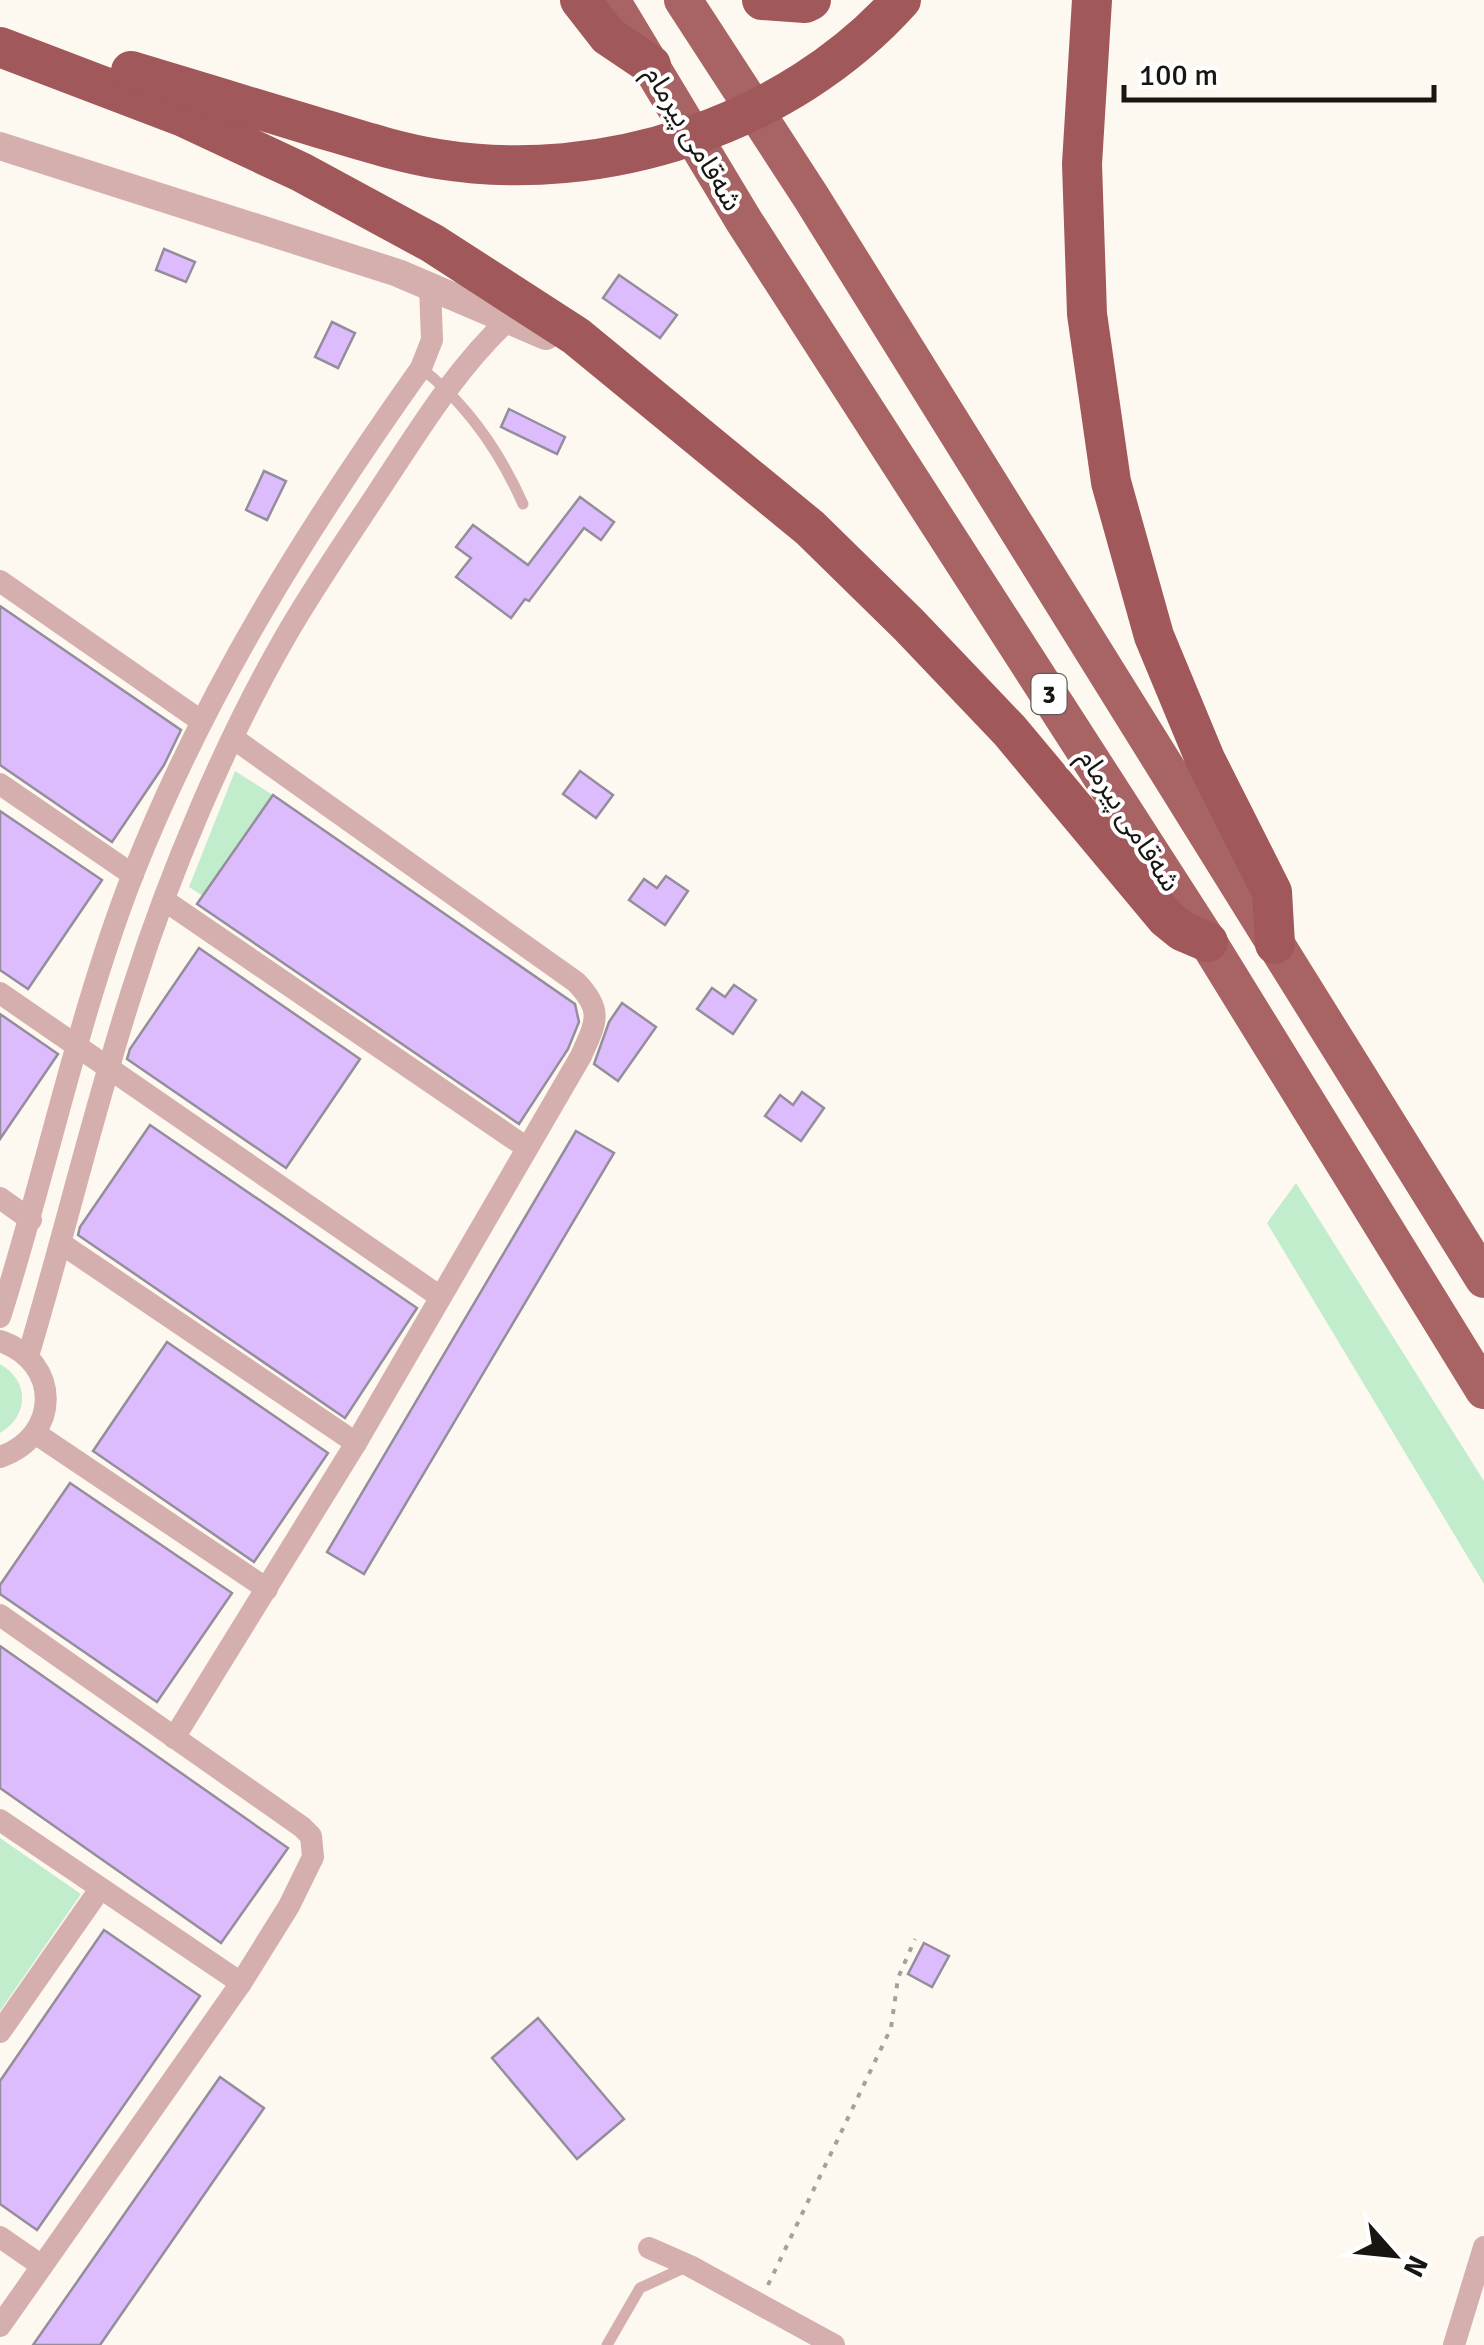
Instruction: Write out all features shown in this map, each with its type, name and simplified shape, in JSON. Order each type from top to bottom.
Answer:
[{"type":"highway","points":[[580,0],[608,36],[651,65]]},
{"type":"highway","name":"شەقامی پیرمام","points":[[611,0],[744,221],[1208,942],[1484,1390]]},
{"type":"highway","name":"شەقامی پیرمام","points":[[683,0],[811,197],[1484,1279]]},
{"type":"highway","points":[[762,0],[811,0]]},
{"type":"highway","points":[[0,45],[106,64],[374,144],[439,159],[504,164],[569,162],[653,148],[730,122],[803,84],[866,34],[901,0]]},
{"type":"highway","points":[[1092,0],[1082,164],[1087,314],[1111,482],[1154,636],[1205,759],[1272,892],[1274,944]]},
{"type":"highway","points":[[1090,69],[1101,0]]},
{"type":"highway","points":[[0,45],[181,116],[302,172],[432,243],[545,314],[714,446],[810,528],[1010,732],[1166,918],[1182,931],[1208,942]]},
{"type":"street","points":[[0,146],[430,286],[510,318],[618,372]]},
{"type":"street","points":[[0,1317],[31,1220],[76,1045],[133,876],[201,721],[277,582],[421,368],[432,340],[430,286]]},
{"type":"street","points":[[28,1356],[134,985],[164,900],[233,738],[320,580],[446,388],[510,318]]},
{"type":"street","points":[[0,581],[201,721]]},
{"type":"street","points":[[174,1738],[356,1443],[592,1032],[596,1011],[590,996],[576,982],[233,738]]},
{"type":"street","points":[[0,784],[133,876]]},
{"type":"street","points":[[164,900],[526,1148]]},
{"type":"street","points":[[0,993],[439,1296]]},
{"type":"street","points":[[0,1198],[31,1220]]},
{"type":"street","points":[[62,1244],[356,1443]]},
{"type":"street","points":[[0,1341],[28,1356],[43,1378],[46,1397],[44,1416],[36,1433],[21,1448],[0,1457]]},
{"type":"street","points":[[36,1433],[267,1590]]},
{"type":"street","points":[[0,1615],[302,1826],[311,1836],[312,1857],[289,1906],[241,1983],[0,2326]]},
{"type":"street","points":[[0,1820],[241,1983]]},
{"type":"street","points":[[0,2032],[100,1889]]},
{"type":"street","points":[[0,2237],[42,2266]]},
{"type":"street","points":[[1454,2345],[1484,2247]]},
{"type":"street","points":[[649,2248],[759,2302],[834,2345]]},
{"type":"lane","points":[[421,368],[446,388],[487,437],[522,504]]},
{"type":"lane","points":[[608,2345],[640,2288],[690,2266]]},
{"type":"path","points":[[759,2302],[891,2028],[898,1978],[915,1939]]},
{"type":"green space","points":[[235,771],[273,795],[203,896],[189,887]]},
{"type":"green space","points":[[1296,1183],[1484,1481],[1484,1584],[1267,1223]]},
{"type":"green space","points":[[0,1364],[17,1380],[22,1398],[16,1417],[0,1433]]},
{"type":"green space","points":[[0,1838],[81,1894],[0,2011]]},
{"type":"building","points":[[164,249],[195,262],[186,282],[156,270]]},
{"type":"building","points":[[619,275],[677,315],[660,338],[603,298]]},
{"type":"building","points":[[332,322],[355,333],[338,368],[315,357]]},
{"type":"building","points":[[509,409],[565,437],[557,454],[501,427]]},
{"type":"building","points":[[264,471],[286,481],[267,520],[246,510]]},
{"type":"building","points":[[580,497],[614,522],[601,540],[584,528],[529,601],[525,599],[511,618],[456,577],[471,558],[456,547],[473,525],[528,565]]},
{"type":"building","points":[[0,606],[181,730],[164,765],[112,842],[0,765]]},
{"type":"building","points":[[580,771],[613,795],[596,818],[563,794]]},
{"type":"building","points":[[273,795],[575,1004],[579,1022],[568,1049],[519,1124],[197,904]]},
{"type":"building","points":[[0,811],[102,880],[28,989],[0,970]]},
{"type":"building","points":[[666,876],[688,891],[665,925],[629,900],[644,879],[657,888]]},
{"type":"building","points":[[199,948],[360,1059],[286,1168],[127,1059]]},
{"type":"building","points":[[734,985],[756,1000],[733,1034],[697,1009],[712,988],[725,997]]},
{"type":"building","points":[[622,1003],[656,1027],[618,1081],[594,1064],[609,1022]]},
{"type":"building","points":[[0,1014],[58,1054],[0,1139]]},
{"type":"building","points":[[802,1092],[824,1108],[801,1141],[765,1116],[780,1095],[793,1105]]},
{"type":"building","points":[[150,1125],[417,1308],[345,1418],[78,1235]]},
{"type":"building","points":[[576,1131],[614,1153],[364,1574],[327,1552]]},
{"type":"building","points":[[167,1342],[328,1453],[254,1562],[93,1451]]},
{"type":"building","points":[[70,1483],[232,1593],[157,1702],[0,1594],[0,1585]]},
{"type":"building","points":[[0,1646],[288,1848],[221,1943],[0,1788]]},
{"type":"building","points":[[104,1930],[200,1996],[37,2230],[0,2204],[0,2081]]},
{"type":"building","points":[[924,1943],[949,1956],[932,1987],[908,1974]]},
{"type":"building","points":[[538,2018],[624,2119],[577,2159],[492,2058]]},
{"type":"building","points":[[220,2077],[264,2108],[100,2345],[33,2345]]}]
